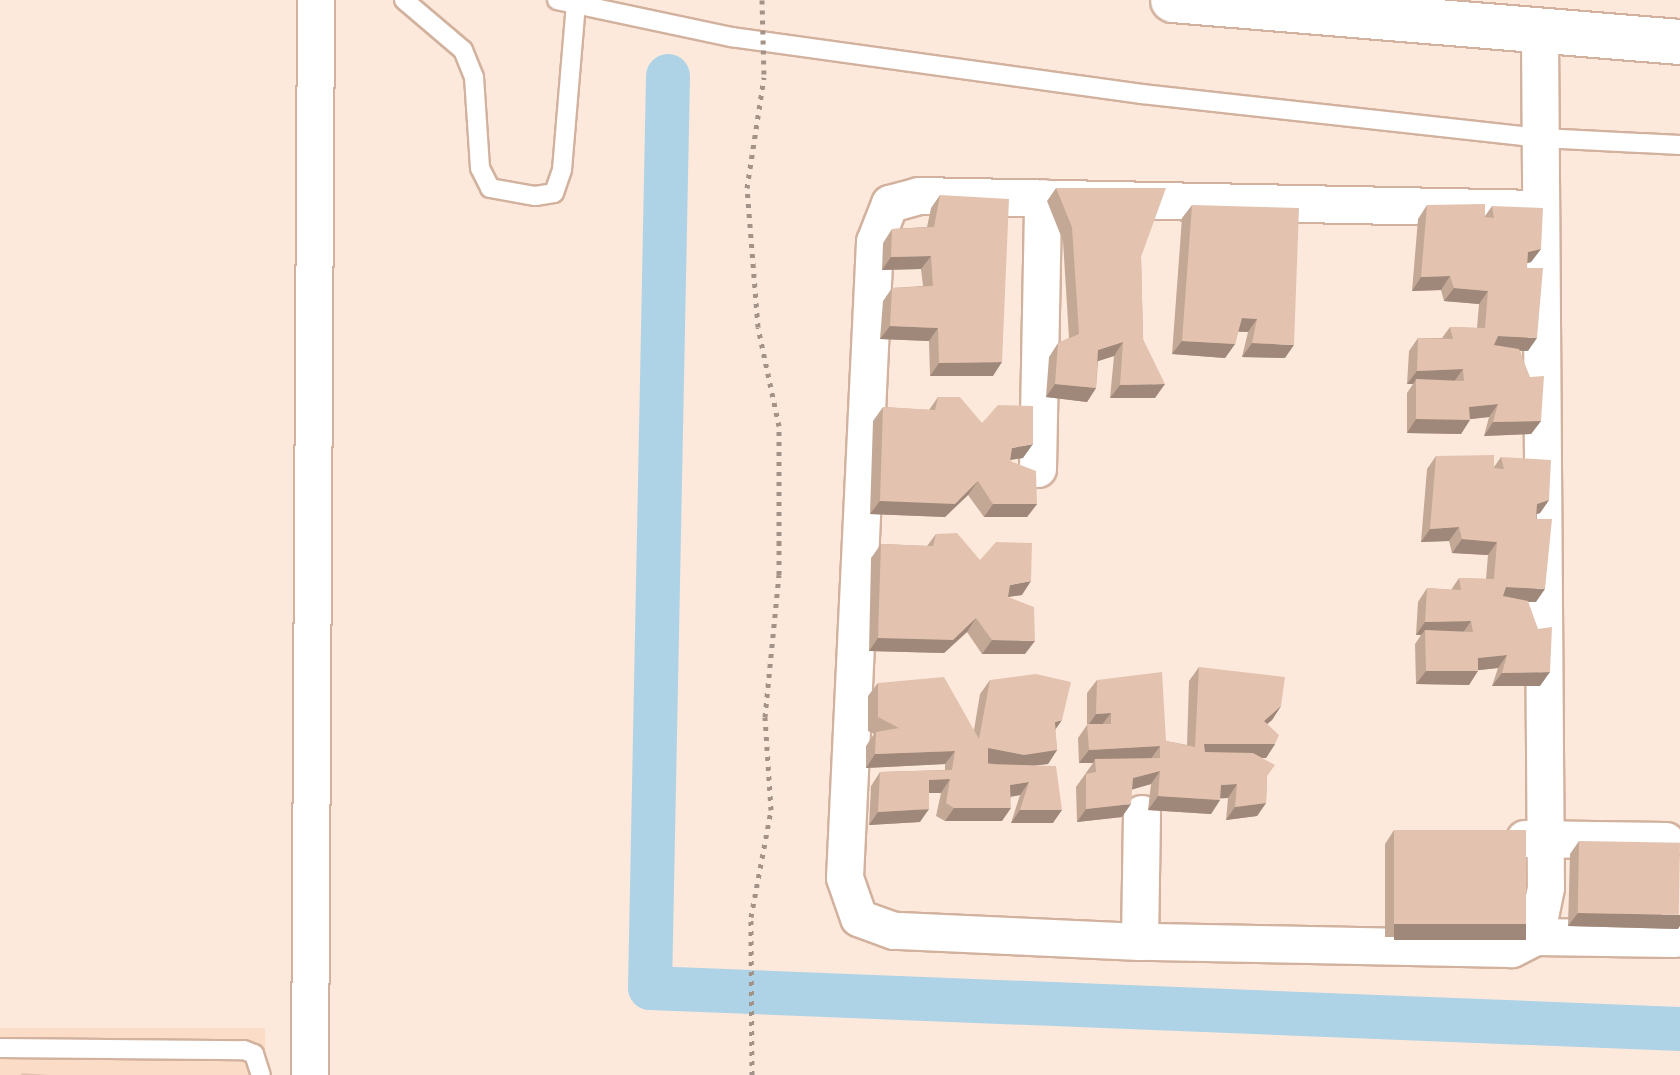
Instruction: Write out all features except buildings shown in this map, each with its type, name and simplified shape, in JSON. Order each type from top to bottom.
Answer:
[{"type":"main road","points":[[1173,0],[1540,33],[1680,42]]},
{"type":"street","points":[[310,1075],[316,0]]},
{"type":"street","points":[[1536,937],[1546,839],[1540,33]]},
{"type":"street","points":[[1540,209],[919,196],[890,204],[878,220],[845,878],[859,918],[894,931],[1140,942],[1512,949],[1536,937],[1675,939]]},
{"type":"street","points":[[1038,469],[1043,198]]},
{"type":"street","points":[[1140,942],[1142,814]]},
{"type":"street","points":[[1483,838],[1666,841]]},
{"type":"lane","points":[[404,0],[463,50],[474,77],[480,168],[490,188],[535,196],[554,193],[562,170],[576,4]]},
{"type":"lane","points":[[557,0],[826,50],[1542,138],[1680,145]]},
{"type":"lane","points":[[0,1048],[244,1050],[254,1054],[261,1075]]},
{"type":"path","points":[[752,1075],[751,917],[771,810],[765,717],[779,575],[779,426],[758,327],[747,188],[764,77],[762,0]]},
{"type":"shaded area","points":[[0,1028],[265,1028],[265,1075],[0,1075]]},
{"type":"waterway","points":[[668,76],[650,988],[1680,1029]]}]
